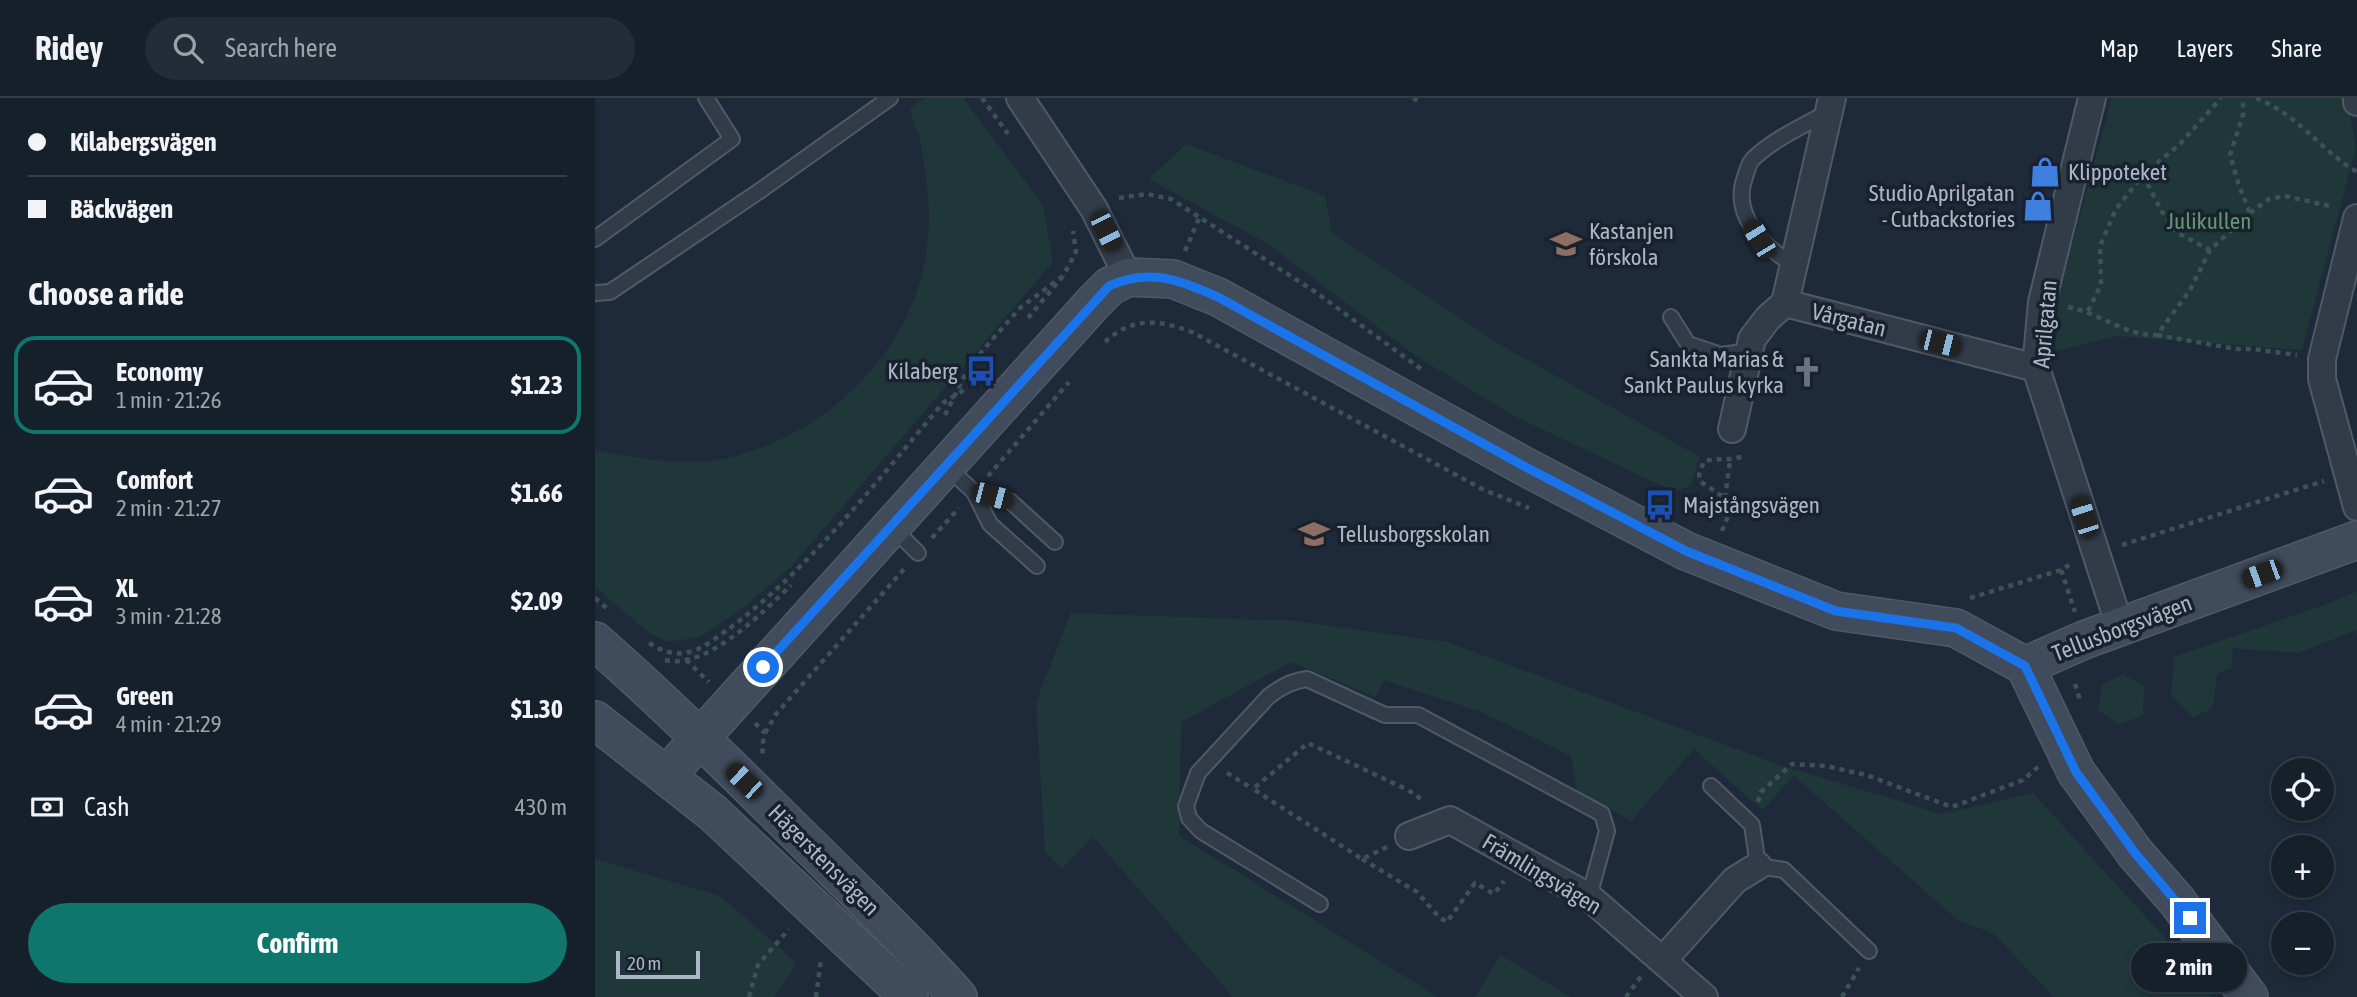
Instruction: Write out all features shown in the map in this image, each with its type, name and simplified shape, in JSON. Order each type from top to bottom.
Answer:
[{"type":"street","points":[[666,776],[1094,302],[1109,286],[1128,277],[1083,215],[1020,98]]},
{"type":"street","name":"Aprilgatan","points":[[2092,98],[2042,302],[2036,368],[2120,626]]},
{"type":"street","points":[[1739,439],[1752,339],[1768,318],[1785,303],[1831,105]]},
{"type":"street","points":[[2351,214],[2322,359],[2322,379],[2357,508]]},
{"type":"street","name":"Tellusborgsvägen","points":[[1128,277],[1174,279],[1218,297],[1509,458],[1686,551],[1836,611],[1956,628],[2025,666],[2120,626],[2357,540]]},
{"type":"street","name":"Vårgatan","points":[[1785,303],[2036,368]]},
{"type":"street","name":"Hägerstensvägen","points":[[604,627],[699,738],[923,950],[958,997]]},
{"type":"street","points":[[2025,666],[2076,772],[2135,853],[2185,911],[2249,997]]},
{"type":"street","name":"Hägerstensvägen","points":[[595,720],[713,813],[900,988]]},
{"type":"street","name":"Främlingsvägen","points":[[1409,836],[1450,821],[1520,859],[1589,897],[1704,997]]},
{"type":"street","points":[[1663,960],[1735,880],[1758,866]]},
{"type":"street","points":[[900,988],[923,950]]},
{"type":"lane","points":[[595,239],[732,139],[706,98]]},
{"type":"lane","points":[[595,293],[610,292],[761,190],[890,98]]},
{"type":"lane","points":[[1793,264],[1759,239],[1745,216],[1741,188],[1751,160],[1831,105]]},
{"type":"lane","points":[[1671,317],[1688,344],[1721,355],[1749,351]]},
{"type":"lane","points":[[946,466],[974,492],[990,524],[1037,566]]},
{"type":"lane","points":[[974,492],[1010,501],[1055,542]]},
{"type":"lane","points":[[891,526],[918,553]]},
{"type":"lane","points":[[1319,904],[1201,831],[1189,818],[1186,806],[1198,773],[1268,697],[1280,687],[1307,679],[1385,715],[1418,715],[1602,814],[1607,831],[1589,897]]},
{"type":"lane","points":[[1711,786],[1752,825],[1758,866],[1784,870],[1869,951]]},
{"type":"path","points":[[1413,98],[1421,103]]},
{"type":"path","points":[[2088,311],[2101,285],[2100,246],[2116,209],[2143,175],[2180,144],[2221,98]]},
{"type":"path","points":[[2243,98],[2243,115],[2230,155],[2250,213]]},
{"type":"path","points":[[2256,98],[2297,121],[2340,162],[2357,172]]},
{"type":"path","points":[[2143,175],[2176,232],[2210,250]]},
{"type":"path","points":[[1028,318],[1063,276],[1076,252],[1083,215],[1111,199],[1147,194],[1171,199],[1314,290],[1423,371]]},
{"type":"path","points":[[2157,335],[2190,290],[2210,250],[2269,199],[2285,196],[2351,214]]},
{"type":"path","points":[[940,421],[948,411],[970,365],[1020,308],[1063,276]]},
{"type":"path","points":[[2042,302],[2088,311],[2142,335],[2322,359]]},
{"type":"path","points":[[1101,346],[1124,327],[1139,323],[1166,323],[1192,332],[1484,491],[1535,510]]},
{"type":"path","points":[[765,733],[776,714],[1073,377]]},
{"type":"path","points":[[640,636],[665,652],[692,652],[747,615],[819,548],[943,403],[967,388]]},
{"type":"path","points":[[1721,533],[1731,509],[1725,498],[1701,482],[1699,475],[1704,461],[1716,458],[1730,461],[1744,456],[1739,439]]},
{"type":"path","points":[[1725,498],[1730,461]]},
{"type":"path","points":[[1967,598],[2061,570],[2096,552],[2349,474]]},
{"type":"path","points":[[816,560],[880,489]]},
{"type":"path","points":[[683,653],[686,662],[733,636],[797,579]]},
{"type":"path","points":[[595,598],[604,627]]},
{"type":"path","points":[[1254,789],[1308,743],[1408,790]]},
{"type":"path","points":[[1761,792],[1792,764],[1826,766],[1866,775],[1952,807],[2023,780],[2047,758]]},
{"type":"path","points":[[1224,771],[1417,892],[1439,918],[1447,922],[1475,883],[1495,894],[1520,859]]},
{"type":"path","points":[[1361,859],[1409,836]]},
{"type":"path","points":[[749,997],[758,965],[792,925]]},
{"type":"path","points":[[1841,997],[1869,951]]},
{"type":"path","points":[[816,997],[821,955]]},
{"type":"green space","points":[[925,98],[963,98],[1043,205],[1053,262],[790,568],[738,612],[700,637],[667,642],[649,633],[595,587],[595,451],[682,462],[732,457],[784,438],[814,421],[842,400],[866,376],[888,349],[905,320],[918,288],[926,254],[929,208],[926,178],[919,133],[915,129],[910,108]]},
{"type":"green space","name":"Julikullen","points":[[2112,98],[2347,98],[2356,148],[2302,350],[2116,336],[2056,351],[2058,296]]},
{"type":"green space","points":[[1186,144],[1325,196],[1332,233],[1499,344],[1700,457],[1691,486],[1673,491],[1514,416],[1416,356],[1268,244],[1149,179]]},
{"type":"green space","points":[[2357,591],[2357,634],[2354,631],[2299,653],[2233,648],[2231,668],[2217,674],[2213,708],[2193,717],[2171,696],[2174,657]]},
{"type":"green space","points":[[1071,613],[1295,621],[1447,642],[1774,763],[1941,814],[2033,793],[2165,938],[2211,997],[2054,997],[1993,933],[1959,921],[1794,776],[1762,810],[1694,749],[1631,821],[1577,791],[1571,756],[1479,711],[1384,680],[1376,697],[1291,662],[1181,722],[1179,836],[1438,997],[1233,997],[1093,837],[1062,869],[1045,852],[1036,702]]},
{"type":"green space","points":[[2123,674],[2144,687],[2143,715],[2119,725],[2098,710],[2102,684]]},
{"type":"green space","points":[[595,859],[720,896],[797,963],[774,997],[595,997]]},
{"type":"green space","points":[[1500,955],[1571,997],[1475,997]]},
{"type":"place","name":"Klippoteket","points":[[2045,172]]},
{"type":"place","name":"Studio Aprilgatan - Cutbackstories","points":[[2038,206]]},
{"type":"place","name":"Kastanjen förskola","points":[[1566,244]]},
{"type":"place","name":"Kilaberg","points":[[981,371]]},
{"type":"place","name":"Sankta Marias & Sankt Paulus kyrka","points":[[1807,372]]},
{"type":"place","name":"Majstångsvägen","points":[[1660,505]]},
{"type":"place","name":"Tellusborgsskolan","points":[[1314,534]]},
{"type":"route","points":[[763,667],[1109,286],[1128,277],[1174,279],[1218,297],[1522,465],[1686,551],[1836,611],[1956,628],[2025,666],[2076,772],[2135,853],[2190,918]]}]
